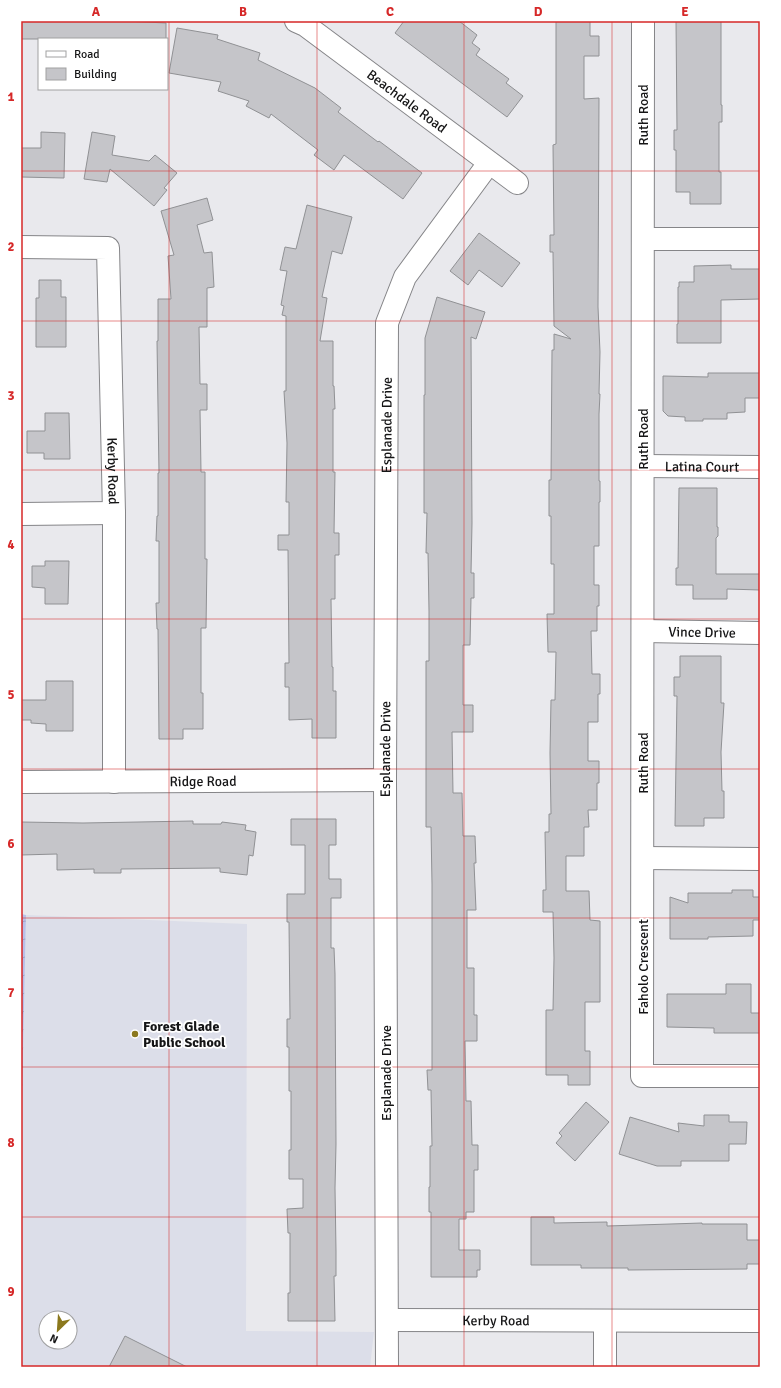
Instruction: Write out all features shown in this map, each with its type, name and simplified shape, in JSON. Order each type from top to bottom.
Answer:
[{"type":"street","name":"Ruth Road","points":[[643,21],[643,858]]},
{"type":"street","name":"Beachdale Road","points":[[303,22],[518,183]]},
{"type":"street","name":"Esplanade Drive","points":[[387,1367],[385,780],[386,323],[405,277],[489,162]]},
{"type":"street","points":[[643,239],[760,239]]},
{"type":"street","name":"Kerby Road","points":[[21,247],[108,248],[114,514],[114,782]]},
{"type":"street","name":"Latina Court","points":[[643,466],[760,467]]},
{"type":"street","points":[[21,514],[114,514]]},
{"type":"street","name":"Vince Drive","points":[[643,632],[760,633]]},
{"type":"street","name":"Ridge Road","points":[[21,782],[385,780]]},
{"type":"street","points":[[643,858],[760,859]]},
{"type":"street","name":"Faholo Crescent","points":[[643,858],[642,1076],[760,1076]]},
{"type":"street","name":"Kerby Road","points":[[386,1320],[760,1321]]},
{"type":"street","points":[[605,1321],[605,1367]]},
{"type":"shaded area","name":"Forest Glade Public School","points":[[26,915],[247,924],[246,1331],[374,1332],[370,1367],[21,1367],[21,1144]]},
{"type":"green space","points":[[21,914],[26,915],[21,1144]]},
{"type":"building","points":[[21,21],[125,21],[166,23],[166,38],[21,39]]},
{"type":"building","points":[[404,21],[459,21],[477,35],[472,43],[480,49],[476,55],[509,79],[506,83],[523,96],[507,117],[395,33]]},
{"type":"building","points":[[556,21],[590,21],[590,36],[599,36],[599,56],[584,56],[584,99],[599,98],[598,307],[600,352],[600,502],[599,546],[594,546],[594,585],[599,585],[599,606],[597,606],[597,631],[591,631],[592,674],[600,674],[600,694],[598,694],[598,722],[588,722],[588,761],[599,761],[599,783],[597,783],[597,810],[588,810],[589,827],[584,827],[584,856],[566,856],[566,891],[589,891],[590,920],[600,921],[600,1002],[585,1002],[585,1051],[590,1051],[590,1085],[568,1085],[568,1075],[546,1075],[546,1010],[553,1010],[554,958],[553,912],[543,912],[543,890],[546,890],[545,832],[549,832],[549,814],[551,814],[551,700],[555,700],[556,652],[548,652],[547,614],[554,614],[554,564],[551,564],[551,516],[549,516],[549,480],[551,480],[552,350],[554,350],[554,334],[571,339],[554,326],[553,252],[550,252],[550,235],[554,235],[553,145],[556,144]]},
{"type":"building","points":[[676,21],[721,21],[722,122],[719,122],[719,172],[721,172],[721,204],[690,204],[690,192],[676,192],[676,150],[674,150],[674,130],[677,130]]},
{"type":"building","points":[[177,28],[218,35],[217,39],[260,53],[258,60],[315,88],[341,108],[338,112],[422,173],[403,199],[344,155],[334,170],[314,155],[318,150],[271,114],[269,118],[246,106],[249,101],[218,91],[221,82],[169,73]]},
{"type":"building","points":[[41,132],[65,133],[64,178],[21,177],[21,148],[41,148]]},
{"type":"building","points":[[92,132],[115,136],[112,155],[149,161],[155,155],[177,173],[164,188],[167,190],[154,206],[110,169],[107,182],[84,179]]},
{"type":"building","points":[[207,198],[213,220],[197,225],[204,253],[212,252],[214,287],[207,288],[207,327],[199,327],[200,384],[207,384],[207,410],[200,410],[201,472],[205,472],[205,559],[207,559],[206,628],[201,628],[201,693],[203,693],[203,729],[183,729],[183,739],[159,739],[158,629],[156,603],[159,603],[159,541],[156,541],[159,473],[157,341],[158,299],[171,299],[168,256],[174,255],[161,211]]},
{"type":"building","points":[[307,205],[352,217],[342,254],[332,251],[322,297],[327,298],[320,341],[333,341],[333,386],[335,409],[333,409],[333,472],[335,472],[334,533],[339,533],[339,555],[335,555],[335,599],[331,599],[333,691],[336,691],[336,738],[312,738],[312,719],[289,720],[289,687],[285,687],[285,663],[289,663],[288,550],[278,550],[278,535],[289,535],[289,502],[286,502],[287,443],[284,391],[286,391],[286,316],[282,315],[284,306],[281,305],[287,271],[280,270],[285,247],[296,249]]},
{"type":"building","points":[[479,233],[520,263],[502,287],[479,270],[468,285],[450,271]]},
{"type":"building","points":[[731,265],[731,269],[760,269],[760,299],[721,300],[721,343],[677,343],[679,282],[694,282],[694,266]]},
{"type":"building","points":[[39,280],[61,280],[61,297],[66,297],[66,347],[36,347],[36,298],[39,298]]},
{"type":"building","points":[[437,297],[485,312],[476,339],[471,337],[471,573],[474,573],[474,598],[471,598],[470,645],[463,645],[463,705],[473,705],[473,732],[452,732],[453,793],[462,793],[463,836],[475,836],[476,863],[474,863],[476,910],[467,910],[467,968],[474,968],[474,1015],[477,1015],[477,1041],[465,1041],[466,1101],[471,1101],[472,1145],[478,1145],[478,1170],[474,1170],[474,1212],[466,1212],[466,1219],[459,1219],[459,1250],[480,1250],[480,1270],[477,1270],[477,1277],[431,1277],[431,1212],[429,1212],[429,1187],[430,1146],[432,1146],[431,1090],[428,1090],[427,1070],[432,1070],[432,884],[431,827],[426,827],[426,661],[429,661],[429,611],[428,553],[426,553],[427,513],[424,513],[424,395],[425,338]]},
{"type":"building","points":[[708,373],[760,373],[760,398],[745,398],[745,412],[727,413],[727,419],[685,421],[685,417],[668,416],[663,411],[663,376],[708,377]]},
{"type":"building","points":[[45,413],[69,413],[70,459],[44,459],[44,453],[27,453],[27,431],[45,431]]},
{"type":"building","points":[[679,488],[717,488],[718,536],[716,538],[716,574],[760,574],[760,590],[727,589],[727,599],[693,599],[693,585],[676,585],[676,568],[678,568]]},
{"type":"building","points":[[45,561],[69,561],[68,604],[45,604],[45,588],[32,587],[32,566],[45,566]]},
{"type":"building","points":[[680,656],[721,656],[721,703],[724,703],[721,752],[722,791],[724,791],[724,818],[704,818],[704,826],[675,826],[677,696],[674,696],[674,677],[680,677]]},
{"type":"building","points":[[46,681],[73,681],[73,731],[46,731],[46,724],[31,723],[31,720],[21,720],[21,700],[46,700]]},
{"type":"building","points":[[291,819],[336,819],[336,845],[329,845],[329,879],[341,879],[341,898],[331,898],[331,948],[334,948],[335,974],[335,1321],[288,1321],[288,1293],[290,1293],[290,1233],[288,1233],[287,1209],[303,1208],[303,1179],[289,1179],[289,1150],[291,1150],[291,1091],[289,1091],[289,1047],[287,1047],[287,1019],[290,1019],[289,922],[287,922],[287,894],[305,894],[305,845],[291,845]]},
{"type":"building","points":[[193,821],[193,824],[221,824],[222,822],[246,825],[245,830],[256,832],[253,856],[249,855],[247,875],[220,872],[220,868],[121,869],[121,873],[94,873],[94,869],[57,870],[57,854],[21,855],[21,822],[83,823]]},
{"type":"building","points":[[732,890],[753,890],[753,897],[760,897],[760,920],[753,920],[753,936],[708,937],[708,939],[670,939],[670,897],[688,903],[688,893],[732,893]]},
{"type":"building","points":[[726,984],[751,984],[751,1013],[760,1013],[760,1033],[714,1033],[714,1028],[667,1027],[667,994],[726,994]]},
{"type":"building","points":[[586,1102],[609,1122],[575,1161],[556,1143],[562,1136],[559,1133]]},
{"type":"building","points":[[704,1115],[729,1115],[729,1122],[747,1122],[746,1144],[729,1144],[729,1161],[681,1161],[681,1166],[657,1166],[619,1154],[630,1117],[679,1132],[678,1123],[704,1126]]},
{"type":"building","points":[[531,1217],[554,1217],[554,1223],[607,1222],[607,1226],[702,1223],[747,1224],[747,1240],[760,1240],[760,1264],[747,1264],[747,1269],[628,1270],[628,1268],[581,1268],[581,1265],[531,1265]]},
{"type":"building","points":[[125,1336],[187,1367],[109,1367]]},
{"type":"place","name":"Forest Glade Public School","points":[[135,1034]]}]
